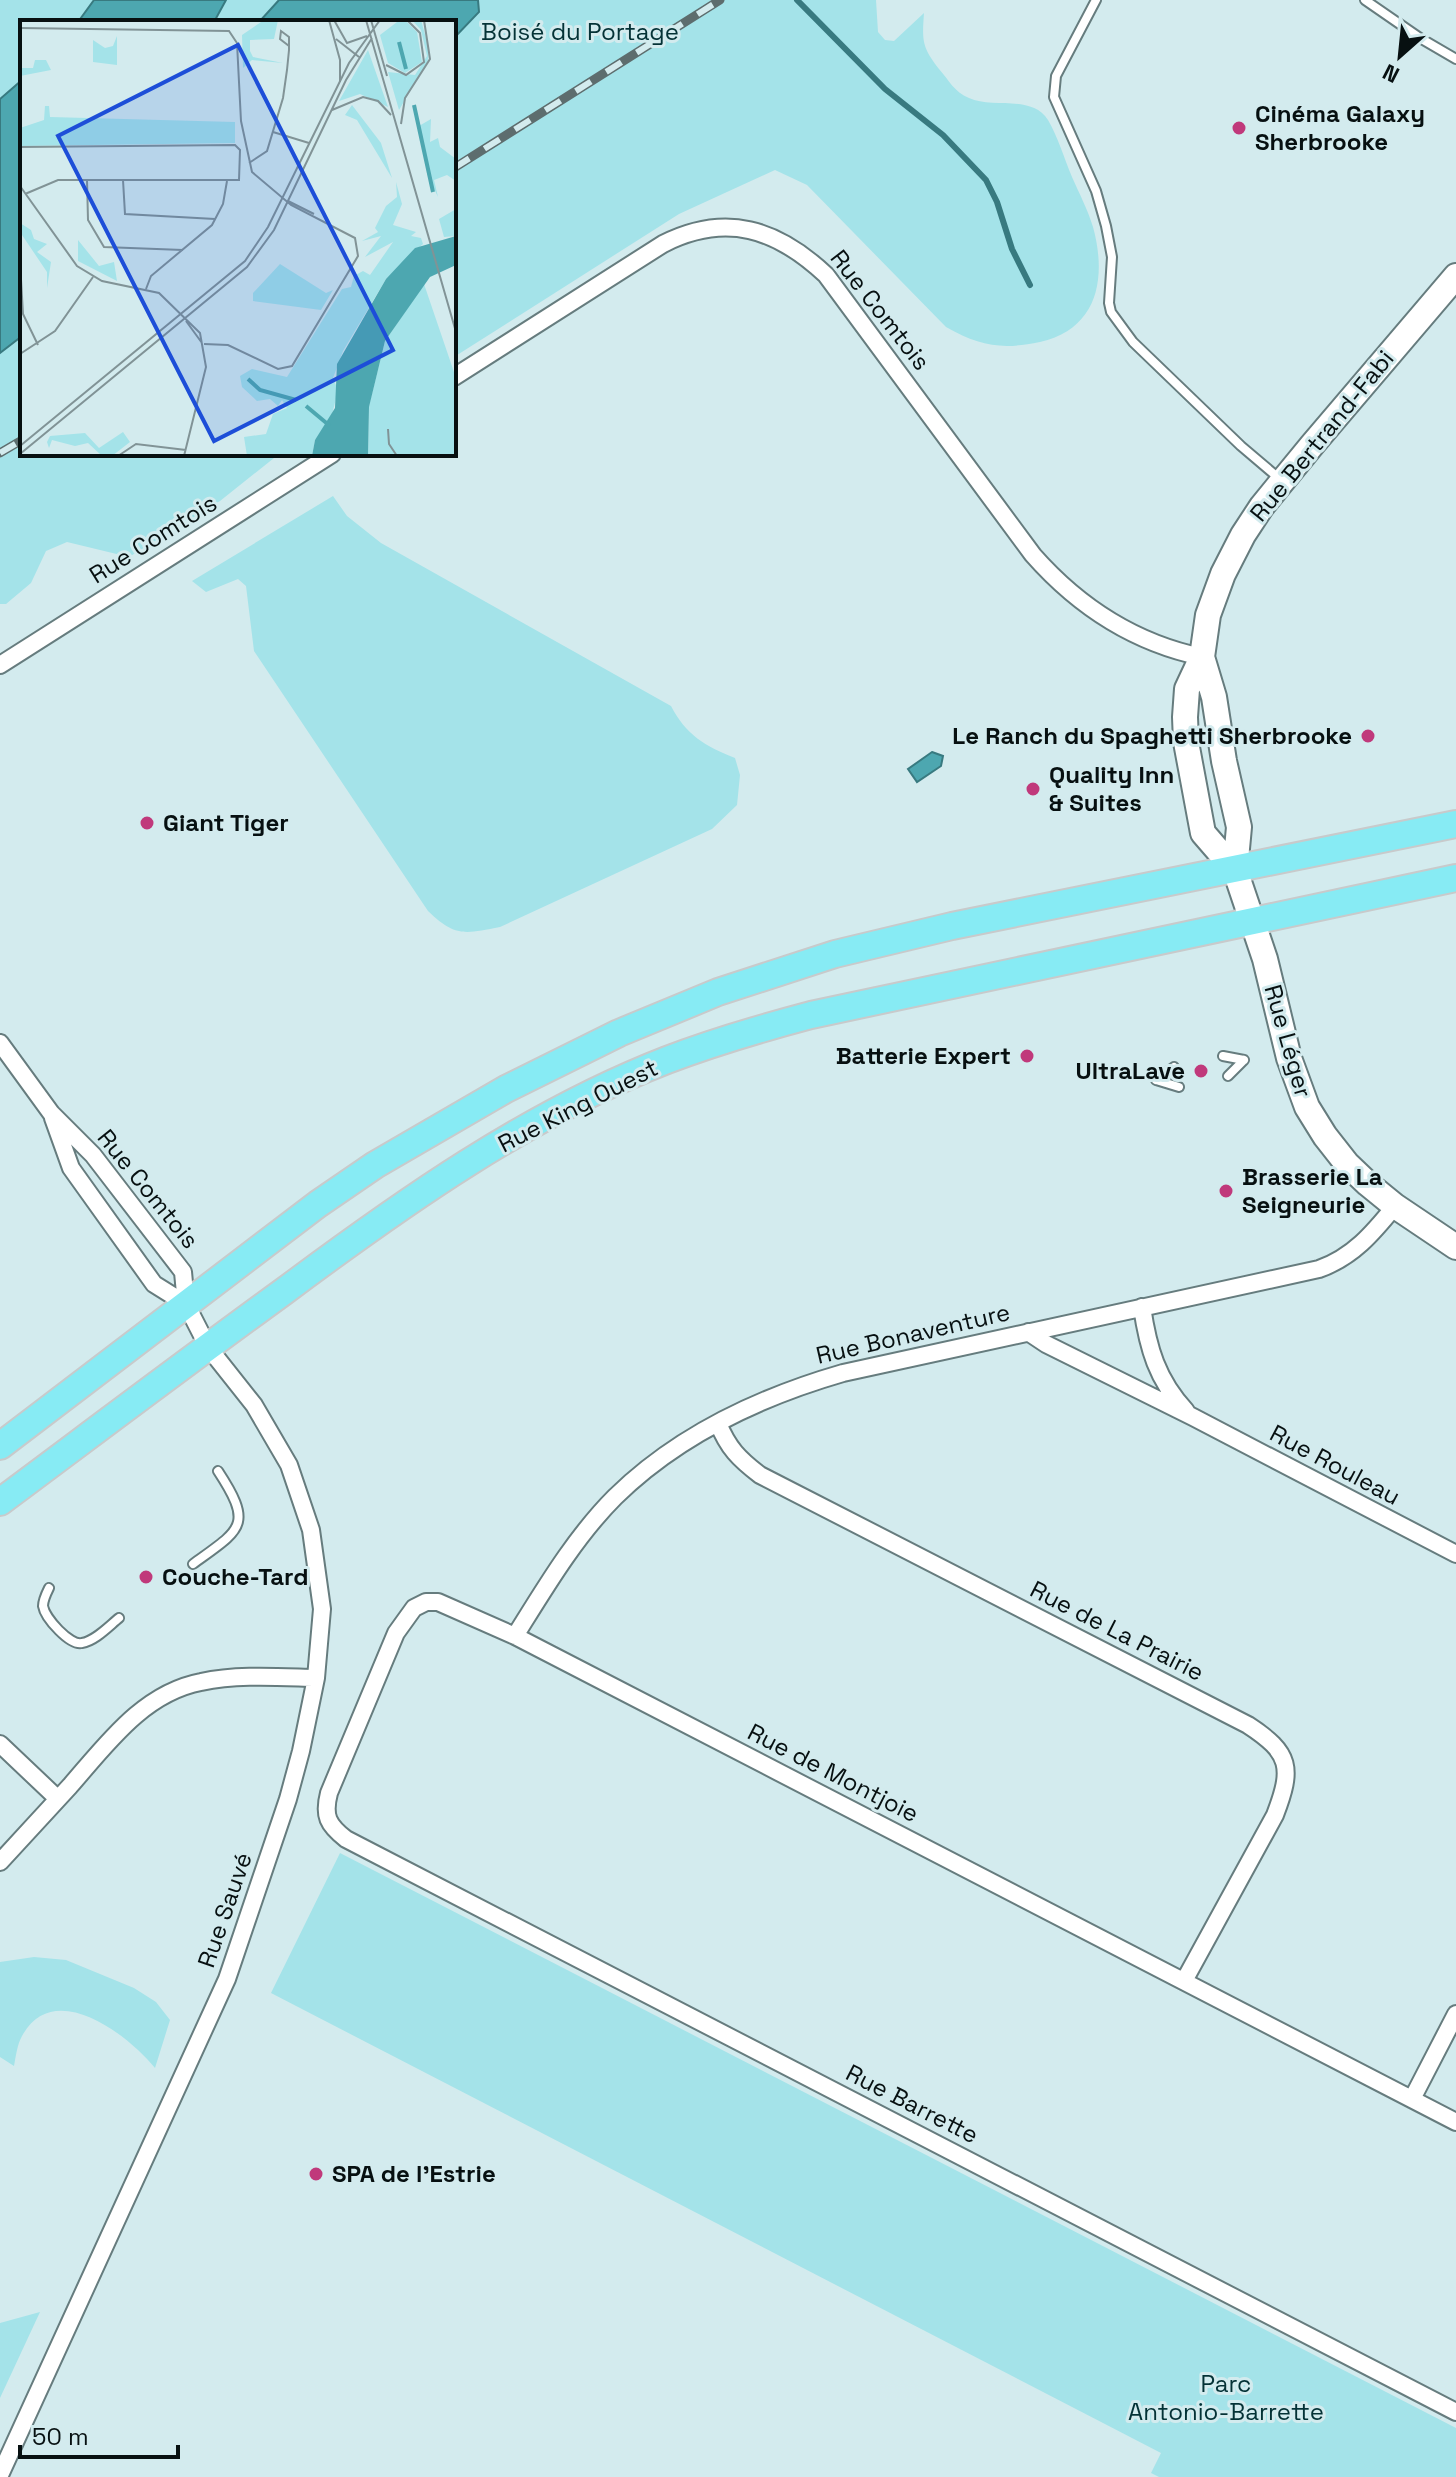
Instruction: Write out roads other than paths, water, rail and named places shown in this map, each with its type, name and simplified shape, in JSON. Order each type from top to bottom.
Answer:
[{"type":"main road","name":"Rue King Ouest","points":[[0,1446],[318,1204],[422,1135],[517,1083],[667,1012],[835,954],[952,926],[1456,824]]},
{"type":"main road","name":"Rue King Ouest","points":[[0,1502],[355,1239],[456,1171],[571,1105],[665,1061],[811,1015],[1456,878]]},
{"type":"street","name":"Rue Comtois","points":[[456,376],[682,234],[724,226],[764,233],[806,256],[826,275],[1050,575],[1106,619],[1170,650],[1202,657]]},
{"type":"street","name":"Rue Bertrand-Fabi","points":[[1235,870],[1203,833],[1186,742],[1187,689],[1202,657],[1208,615],[1223,574],[1249,526],[1282,481],[1456,276]]},
{"type":"street","name":"Rue Comtois","points":[[0,665],[329,456]]},
{"type":"street","name":"Rue Bertrand-Fabi","points":[[1202,657],[1214,697],[1239,827],[1235,870]]},
{"type":"street","name":"Rue Léger","points":[[1235,870],[1265,959],[1289,1058],[1307,1107],[1347,1164],[1395,1206],[1456,1247]]},
{"type":"street","name":"Rue Comtois","points":[[2,1048],[51,1113],[93,1155],[183,1272],[186,1304],[208,1347]]},
{"type":"street","name":"Rue Comtois","points":[[51,1113],[71,1168],[80,1181],[154,1284],[186,1304]]},
{"type":"street","name":"Rue Bonaventure","points":[[515,1636],[561,1565],[614,1498],[645,1470],[718,1423],[800,1385],[843,1373],[1301,1274],[1333,1264],[1357,1249],[1395,1206]]},
{"type":"street","name":"Rue Rouleau","points":[[1142,1307],[1157,1370],[1176,1400],[1193,1417]]},
{"type":"street","name":"Rue Rouleau","points":[[1028,1332],[1456,1554]]},
{"type":"street","name":"Rue Sauvé","points":[[0,2475],[227,1979],[288,1799],[316,1678],[322,1609],[311,1530],[301,1499],[289,1465],[273,1435],[254,1405],[208,1347]]},
{"type":"street","name":"Rue de La Prairie","points":[[718,1423],[726,1443],[760,1475],[1268,1738],[1281,1754],[1287,1773],[1283,1794],[1275,1815],[1184,1981]]},
{"type":"street","name":"Rue de Montjoie","points":[[346,1839],[334,1830],[328,1819],[326,1806],[329,1793],[396,1633],[414,1608],[426,1602],[438,1602],[515,1636],[1456,2122]]},
{"type":"street","points":[[0,1862],[112,1738],[158,1699],[180,1687],[200,1682],[316,1678]]},
{"type":"street","points":[[0,1744],[58,1799]]},
{"type":"street","name":"Rue Barrette","points":[[346,1839],[1456,2412]]},
{"type":"street","points":[[1412,2099],[1456,2014]]},
{"type":"lane","points":[[1096,0],[1056,76],[1054,97],[1096,191],[1106,226],[1112,257],[1111,312],[1133,342],[1282,481]]},
{"type":"lane","points":[[1365,0],[1456,59]]},
{"type":"lane","points":[[1223,1056],[1244,1060],[1228,1076]]},
{"type":"lane","points":[[1174,1067],[1156,1080],[1179,1087]]},
{"type":"lane","points":[[193,1564],[226,1540],[240,1516],[237,1503],[218,1471]]},
{"type":"lane","points":[[49,1588],[43,1608],[68,1640],[80,1644],[87,1642],[119,1618]]},
{"type":"waterway","points":[[797,0],[885,89],[943,135],[986,180],[997,202],[1012,249],[1030,285]]},
{"type":"railway","points":[[456,167],[720,0]]},
{"type":"railway","points":[[0,453],[20,441]]},
{"type":"place","name":"Cinéma Galaxy Sherbrooke","points":[[1239,128]]},
{"type":"place","name":"Le Ranch du Spaghetti Sherbrooke","points":[[1368,736]]},
{"type":"place","name":"Quality Inn & Suites","points":[[1033,789]]},
{"type":"place","name":"Giant Tiger","points":[[147,823]]},
{"type":"place","name":"Batterie Expert","points":[[1027,1056]]},
{"type":"place","name":"UltraLave","points":[[1201,1071]]},
{"type":"place","name":"Brasserie La Seigneurie","points":[[1226,1191]]},
{"type":"place","name":"Couche-Tard","points":[[146,1577]]},
{"type":"place","name":"SPA de l'Estrie","points":[[316,2174]]},
{"type":"park label","name":"Boisé du Portage","points":[[580,32]]},
{"type":"park label","name":"Parc Antonio-Barrette","points":[[1226,2398]]}]
